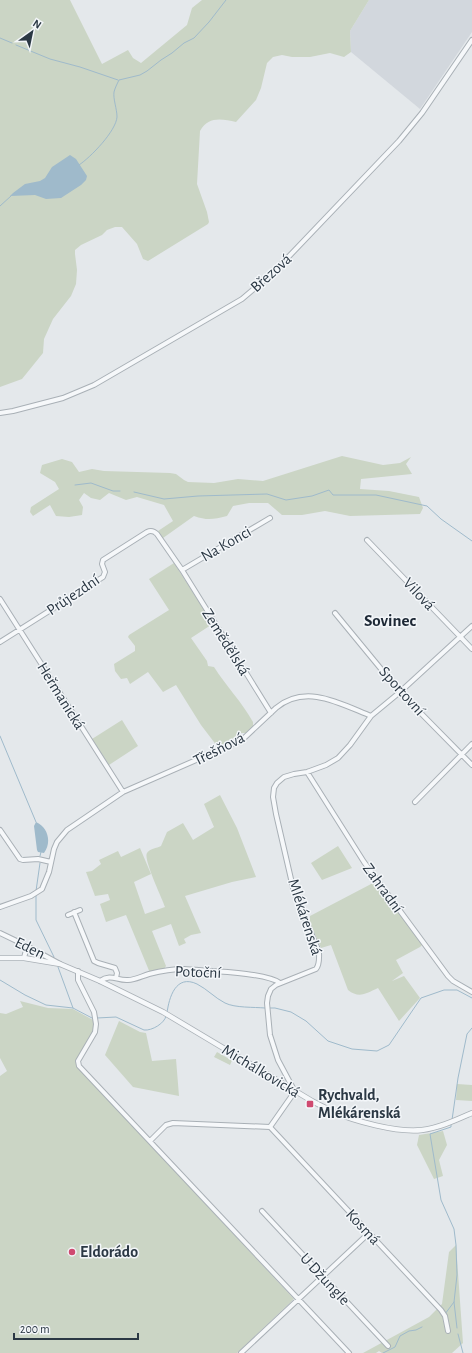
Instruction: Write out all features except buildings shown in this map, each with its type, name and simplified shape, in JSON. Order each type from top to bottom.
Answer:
[{"type":"street","name":"Březová","points":[[0,413],[63,398],[94,385],[242,299],[274,272],[399,141],[422,113],[472,40]]},
{"type":"street","name":"Na Konci","points":[[182,570],[270,518]]},
{"type":"street","name":"Průjezdní","points":[[0,642],[103,577],[105,572],[102,564],[103,560],[150,531],[157,534],[182,570]]},
{"type":"street","name":"Vilová","points":[[367,540],[472,649]]},
{"type":"street","name":"Zemědělská","points":[[182,570],[271,713]]},
{"type":"street","name":"Heřmanická","points":[[0,599],[2,607],[19,630],[123,792]]},
{"type":"street","name":"Sportovní","points":[[336,613],[400,692],[472,766]]},
{"type":"street","points":[[371,716],[400,692],[472,626]]},
{"type":"street","name":"Třešňová","points":[[0,907],[35,894],[42,889],[56,842],[67,830],[123,792],[242,740],[282,703],[300,697],[311,696],[331,699],[371,716]]},
{"type":"street","name":"Mlékárenská","points":[[294,1090],[278,1060],[274,1048],[270,1035],[267,1004],[271,988],[313,970],[318,966],[319,952],[294,892],[273,797],[274,788],[280,780],[294,774],[307,772],[326,765],[338,758],[350,745],[371,716]]},
{"type":"street","points":[[415,802],[472,744]]},
{"type":"street","name":"Zahradní","points":[[307,772],[364,862],[448,976],[462,988],[472,992]]},
{"type":"street","points":[[0,830],[20,859],[51,862]]},
{"type":"street","points":[[68,915],[80,910]]},
{"type":"street","points":[[74,912],[94,961],[115,968],[117,973],[116,978]]},
{"type":"street","name":"Eden","points":[[0,933],[60,964]]},
{"type":"street","points":[[24,958],[27,946]]},
{"type":"street","points":[[0,958],[24,958],[60,964],[100,981]]},
{"type":"street","name":"Potoční","points":[[100,981],[106,977],[130,980],[172,969],[184,969],[257,975],[277,980],[280,983]]},
{"type":"street","points":[[78,971],[78,980],[95,1015],[96,1021],[94,1032],[78,1061],[79,1066],[349,1353]]},
{"type":"street","name":"Michálkovická","points":[[100,981],[169,1015],[331,1111],[400,1130],[422,1130],[432,1128],[472,1114]]},
{"type":"street","points":[[150,1141],[166,1125],[173,1123],[270,1127],[291,1098],[294,1090]]},
{"type":"street","name":"Kosmá","points":[[270,1127],[441,1310],[445,1316],[448,1331]]},
{"type":"street","name":"U Džungle","points":[[262,1211],[388,1346]]},
{"type":"street","points":[[241,1353],[369,1233]]},
{"type":"shaded area","points":[[369,0],[472,0],[472,32],[420,109],[351,52],[350,31]]},
{"type":"green space","points":[[0,0],[70,0],[102,64],[128,50],[133,58],[141,63],[187,25],[192,8],[202,0],[369,0],[350,31],[351,52],[344,57],[330,53],[310,57],[292,57],[282,55],[273,57],[267,63],[261,88],[256,100],[236,122],[216,120],[203,126],[200,131],[197,184],[207,212],[208,224],[148,261],[143,259],[137,244],[122,227],[115,227],[107,230],[102,235],[81,245],[75,250],[77,270],[76,284],[71,296],[53,319],[44,339],[43,353],[22,379],[0,387]]},
{"type":"green space","points":[[342,456],[383,465],[400,463],[411,457],[406,464],[412,474],[361,479],[360,489],[389,491],[419,497],[423,508],[420,514],[350,516],[325,511],[302,515],[282,515],[268,503],[249,503],[233,506],[227,516],[203,519],[194,516],[163,538],[158,531],[173,521],[164,505],[137,497],[126,500],[109,493],[100,500],[91,498],[84,493],[79,500],[83,507],[82,515],[69,517],[56,516],[50,505],[33,516],[30,512],[31,507],[59,489],[55,482],[40,473],[42,465],[62,459],[72,462],[79,472],[92,469],[104,471],[170,473],[176,474],[188,482],[214,483],[238,479],[263,481]]},
{"type":"green space","points":[[174,563],[212,622],[211,625],[191,638],[207,661],[208,666],[214,667],[253,722],[253,726],[246,733],[241,733],[224,744],[217,746],[201,725],[176,685],[163,692],[148,672],[130,684],[127,678],[121,679],[115,671],[114,664],[135,651],[135,646],[128,637],[129,635],[169,610],[149,579]]},
{"type":"green space","points":[[122,720],[138,746],[109,765],[92,739]]},
{"type":"green space","points":[[220,795],[237,828],[256,877],[232,882],[185,896],[201,933],[191,935],[184,939],[186,943],[179,946],[171,924],[152,931],[166,966],[164,969],[150,973],[126,915],[106,922],[100,904],[110,900],[108,894],[95,896],[86,872],[92,871],[101,864],[99,860],[118,851],[121,857],[140,848],[151,874],[134,882],[145,914],[165,907],[150,870],[147,853],[161,846],[167,832],[183,823],[193,840],[214,827],[204,804]]},
{"type":"green space","points":[[338,846],[352,868],[322,880],[311,863]]},
{"type":"green space","points":[[373,883],[381,888],[386,898],[390,901],[423,944],[396,960],[403,973],[392,981],[404,976],[420,998],[399,1021],[378,988],[359,995],[348,990],[331,945],[321,948],[310,923],[310,916]]},
{"type":"green space","points":[[20,1001],[48,1008],[73,1009],[93,1020],[93,1031],[76,1060],[76,1065],[294,1299],[237,1353],[0,1353],[0,1076],[7,1071],[0,1058],[0,1013],[6,1014],[23,1007]]},
{"type":"green space","points":[[119,1021],[140,1032],[146,1033],[152,1061],[176,1059],[179,1096],[133,1087],[105,1055]]},
{"type":"green space","points":[[217,1052],[231,1060],[233,1058],[230,1065],[214,1057]]},
{"type":"green space","points":[[457,1084],[472,1085],[472,1101],[456,1100]]},
{"type":"green space","points":[[443,1131],[447,1145],[439,1160],[443,1176],[434,1179],[417,1145],[419,1135]]},
{"type":"green space","points":[[456,1245],[463,1343],[452,1353],[382,1353],[379,1351],[376,1353],[363,1353],[429,1317],[442,1304],[449,1252]]},
{"type":"water","points":[[70,155],[76,159],[87,176],[86,180],[81,185],[61,198],[46,199],[35,195],[10,196],[25,184],[40,181],[45,178],[52,167]]},
{"type":"water","points":[[36,822],[43,827],[48,835],[48,844],[44,853],[38,852],[37,850],[34,826]]},
{"type":"waterway","points":[[79,165],[102,143],[116,123],[117,117],[114,92],[119,80],[140,75],[184,43],[194,38],[226,0]]},
{"type":"waterway","points":[[0,38],[12,43]]},
{"type":"waterway","points":[[16,45],[50,59],[80,67],[118,80]]},
{"type":"waterway","points":[[0,206],[11,196]]},
{"type":"waterway","points":[[75,485],[91,483],[113,491],[120,491]]},
{"type":"waterway","points":[[134,492],[164,499],[198,496],[267,494],[286,500],[312,496],[329,490],[333,495],[376,495],[427,506],[441,519],[472,541]]},
{"type":"waterway","points":[[0,736],[36,822]]},
{"type":"waterway","points":[[40,856],[41,852]]},
{"type":"waterway","points":[[36,891],[40,863]]},
{"type":"waterway","points":[[36,896],[36,920],[54,957]]},
{"type":"waterway","points":[[58,967],[73,1008]]},
{"type":"waterway","points":[[0,980],[25,995],[46,1005],[73,1008],[94,1018]]},
{"type":"waterway","points":[[167,1013],[172,994],[175,989],[184,982],[190,982],[201,986],[229,1005],[265,1008]]},
{"type":"waterway","points":[[269,1008],[291,1012],[306,1021],[328,1041],[352,1049],[377,1051],[389,1045],[421,998],[444,990],[457,990],[472,998]]},
{"type":"waterway","points":[[97,1018],[116,1017],[147,1030],[161,1024],[166,1016]]},
{"type":"waterway","points":[[452,1120],[458,1078],[467,1034],[472,1028]]},
{"type":"waterway","points":[[451,1123],[451,1127],[430,1134],[441,1200],[454,1229],[457,1275],[454,1302],[457,1328]]},
{"type":"waterway","points":[[445,1314],[454,1302]]},
{"type":"waterway","points":[[383,1353],[395,1347],[400,1336],[409,1331],[422,1327]]},
{"type":"waterway","points":[[458,1334],[463,1353]]},
{"type":"place","name":"Rychvald, Mlékárenská","points":[[310,1104]]},
{"type":"place","name":"Eldorádo","points":[[72,1252]]},
{"type":"district","name":"Sovinec","points":[[390,620]]}]
